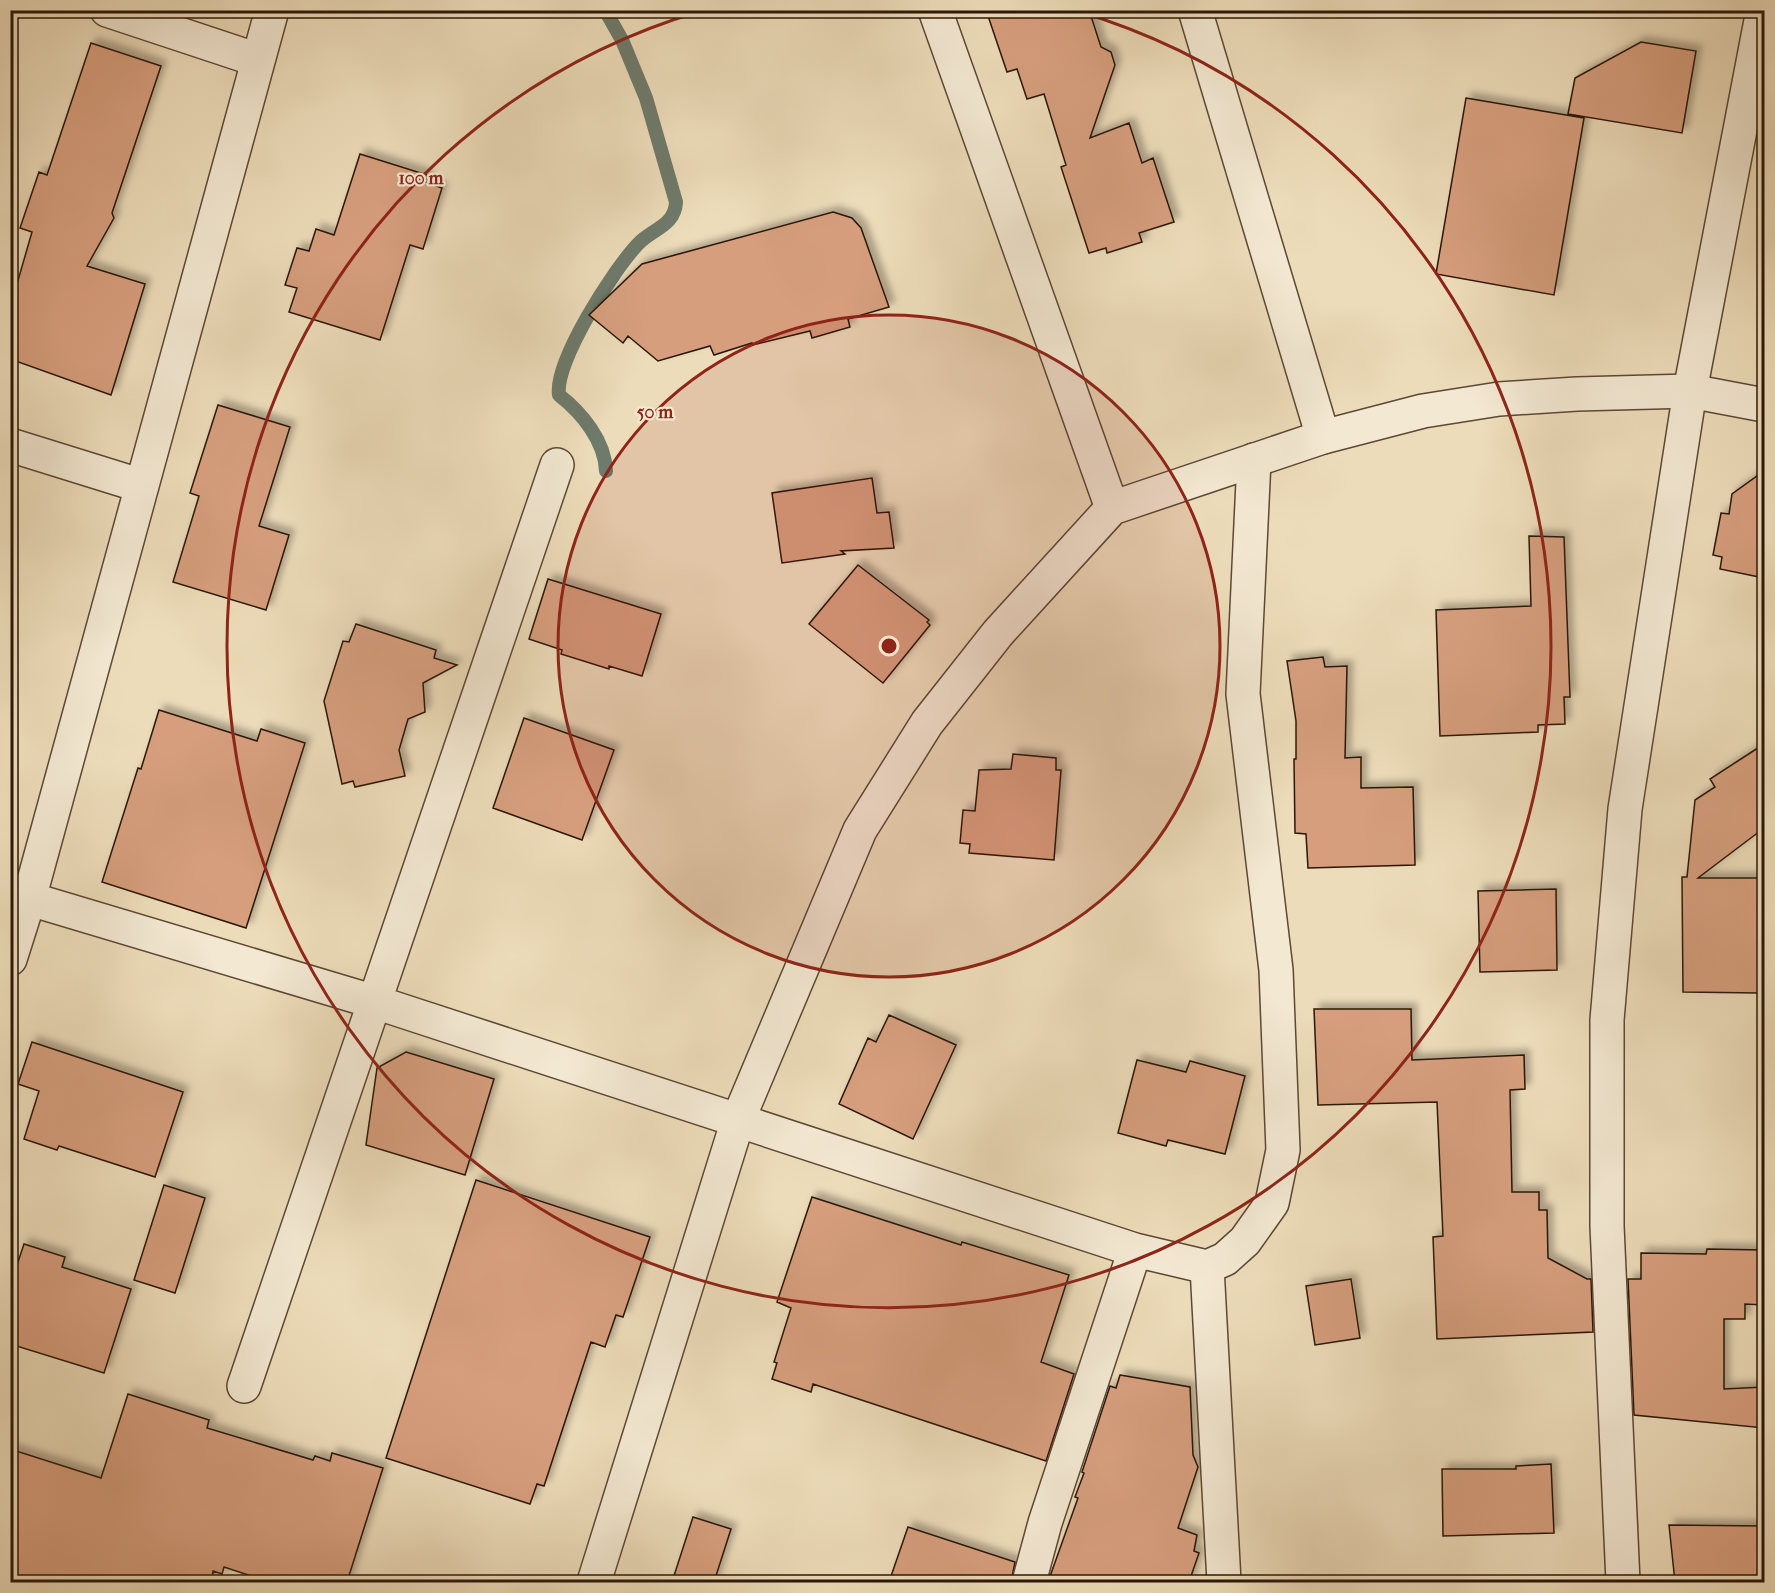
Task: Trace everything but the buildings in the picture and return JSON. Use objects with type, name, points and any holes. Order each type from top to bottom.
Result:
[{"type":"street","points":[[107,10],[258,60]]},
{"type":"street","points":[[10,958],[20,896],[142,486],[272,10]]},
{"type":"street","points":[[935,10],[1112,508]]},
{"type":"street","points":[[1195,10],[1323,437]]},
{"type":"street","points":[[1623,1582],[1607,1226],[1608,1020],[1625,809],[1690,391],[1763,10]]},
{"type":"street","points":[[594,1582],[738,1120],[860,830],[927,723],[998,633],[1112,508],[1323,437],[1423,411],[1499,399],[1690,391],[1764,405]]},
{"type":"street","points":[[10,445],[142,486]]},
{"type":"street","points":[[20,896],[375,1002],[1135,1250],[1207,1267],[1225,1258],[1245,1241],[1272,1203],[1283,1150],[1276,970],[1243,694],[1254,460]]},
{"type":"street","points":[[244,1386],[557,465]]},
{"type":"street","points":[[1029,1582],[1045,1523],[1135,1250]]},
{"type":"street","points":[[1207,1267],[1224,1582]]},
{"type":"waterway","points":[[605,10],[622,40],[646,98],[676,202],[672,217],[638,244],[601,294],[575,339],[560,380],[559,395],[591,428],[605,460],[606,471]]}]
